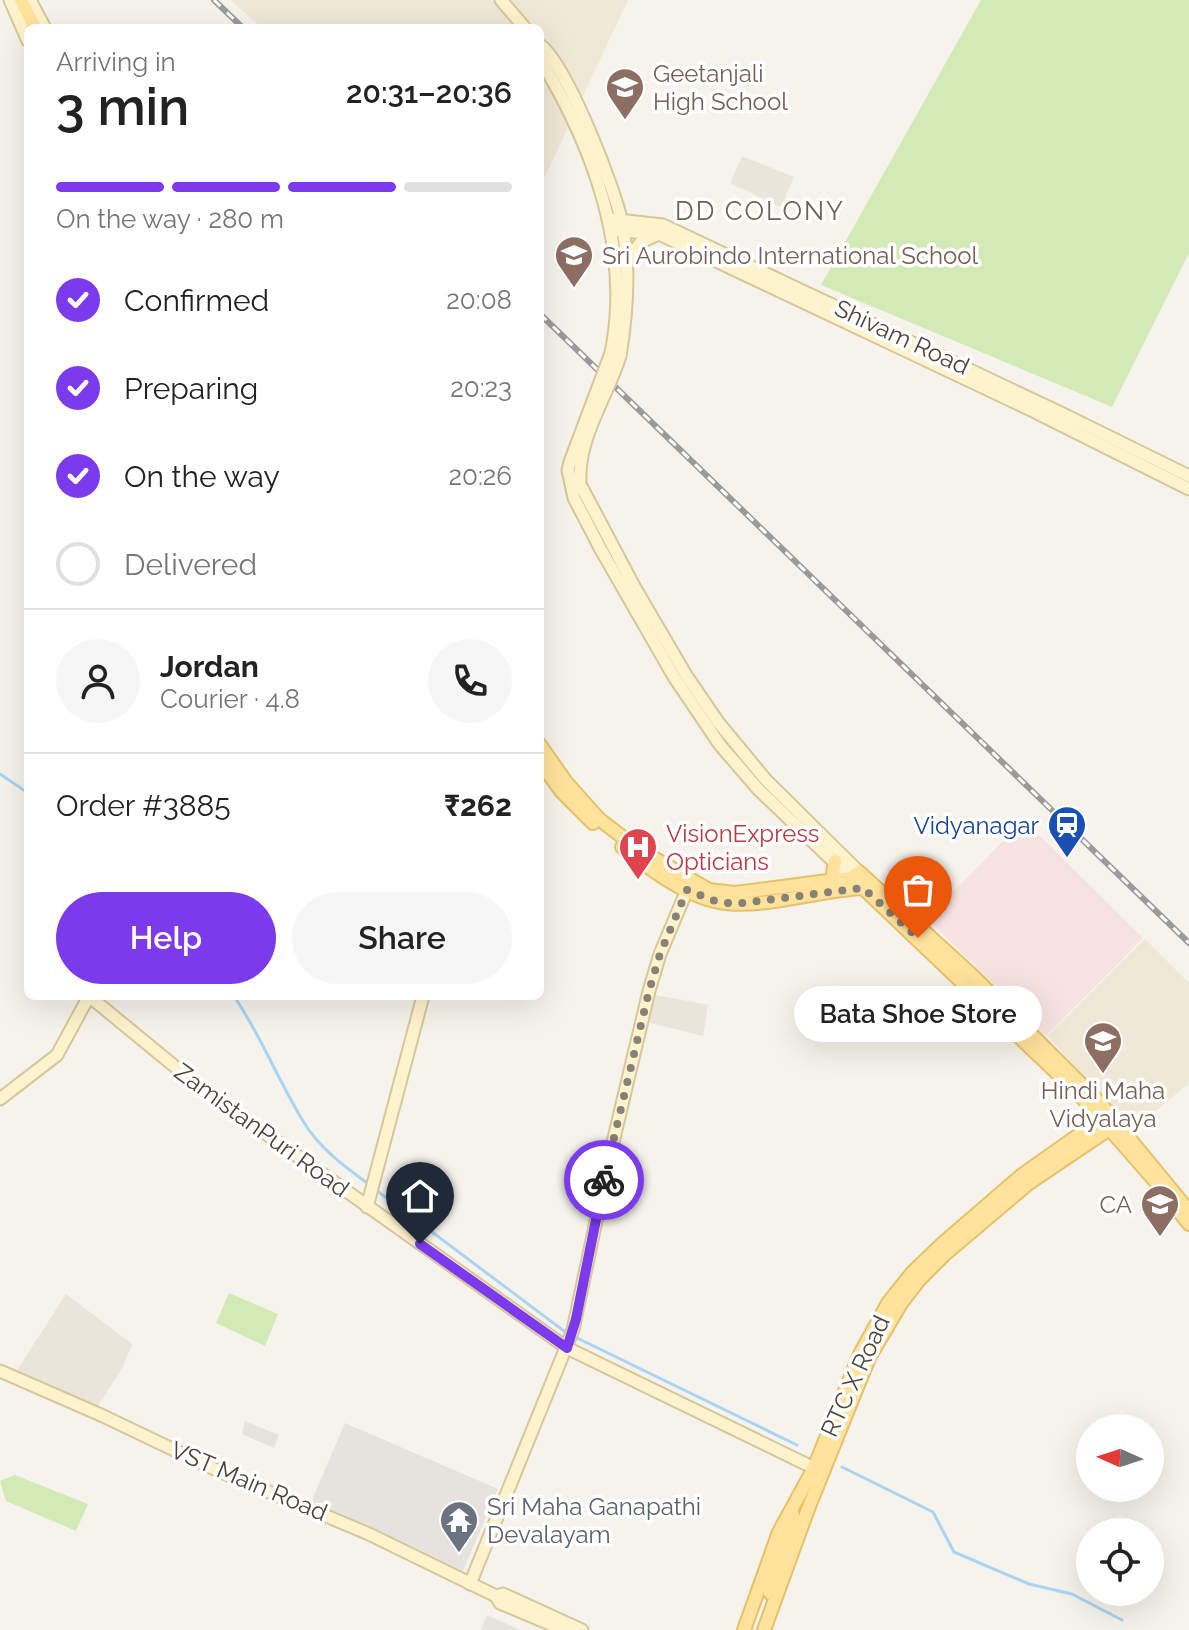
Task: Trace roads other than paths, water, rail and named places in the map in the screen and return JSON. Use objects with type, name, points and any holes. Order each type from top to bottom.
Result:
[{"type":"main road","points":[[10,0],[24,32]]},
{"type":"main road","points":[[21,0],[33,24]]},
{"type":"main road","points":[[30,0],[43,24]]},
{"type":"main road","points":[[501,0],[522,24]]},
{"type":"main road","points":[[544,50],[558,66],[581,110],[626,261],[622,309],[611,353],[568,470],[686,675],[718,722],[766,780],[918,938],[1110,1121],[1189,1211]]},
{"type":"main road","points":[[544,67],[574,123],[616,224],[615,258],[622,309]]},
{"type":"main road","name":"Shivam Road","points":[[616,224],[659,234],[1029,409],[1189,489]]},
{"type":"main road","name":"Shivam Road","points":[[616,224],[663,225],[1189,476]]},
{"type":"main road","points":[[626,261],[641,242],[659,234]]},
{"type":"main road","points":[[576,484],[574,498],[600,548],[700,717],[735,764],[835,861],[855,875]]},
{"type":"main road","points":[[544,751],[566,782],[599,819],[638,849],[709,890],[735,893],[855,875]]},
{"type":"main road","points":[[544,768],[561,791],[604,833],[687,890],[715,901],[734,904],[866,885]]},
{"type":"main road","points":[[832,880],[835,861]]},
{"type":"main road","points":[[470,1584],[568,1346],[610,1151],[649,991],[660,954],[687,890]]},
{"type":"main road","points":[[0,1099],[57,1055],[87,1000]]},
{"type":"main road","name":"ZamistanPuri Road","points":[[94,1000],[196,1084],[369,1202],[568,1346],[814,1468]]},
{"type":"main road","points":[[369,1202],[422,1000]]},
{"type":"main road","points":[[1110,1121],[1189,1224]]},
{"type":"main road","name":"RTC X Road","points":[[744,1630],[779,1532],[814,1468],[860,1354],[888,1303],[942,1244],[1022,1175],[1110,1121]]},
{"type":"main road","name":"RTC X Road","points":[[764,1630],[808,1509],[870,1356],[915,1277]]},
{"type":"main road","name":"VST Main Road","points":[[0,1371],[212,1468],[369,1534],[496,1596],[500,1603],[564,1630]]},
{"type":"main road","points":[[757,1630],[791,1525],[793,1509]]},
{"type":"main road","name":"VST Main Road","points":[[496,1596],[503,1594],[582,1630]]},
{"type":"waterway","points":[[0,774],[24,790]]},
{"type":"waterway","points":[[236,1000],[309,1131],[333,1156],[370,1185]]},
{"type":"waterway","points":[[376,1190],[568,1334]]},
{"type":"waterway","points":[[575,1337],[797,1445]]},
{"type":"waterway","points":[[842,1467],[933,1512],[954,1552],[1029,1584],[1072,1594],[1122,1620]]},
{"type":"railway","points":[[214,0],[239,24]]},
{"type":"railway","points":[[544,318],[1189,943]]},
{"type":"place","name":"Geetanjali High School","points":[[625,121]]},
{"type":"place","name":"Sri Aurobindo International School","points":[[574,289]]},
{"type":"place","name":"Vidyanagar","points":[[1067,859]]},
{"type":"place","name":"VisionExpress Opticians","points":[[638,881]]},
{"type":"place","name":"Bata Shoe Store","points":[[918,938]]},
{"type":"place","name":"Hindi Maha Vidyalaya","points":[[1103,1075]]},
{"type":"place","name":"CA","points":[[1160,1238]]},
{"type":"place","name":"Sri Maha Ganapathi Devalayam","points":[[459,1554]]},
{"type":"district","name":"DD COLONY","points":[[760,211]]}]
